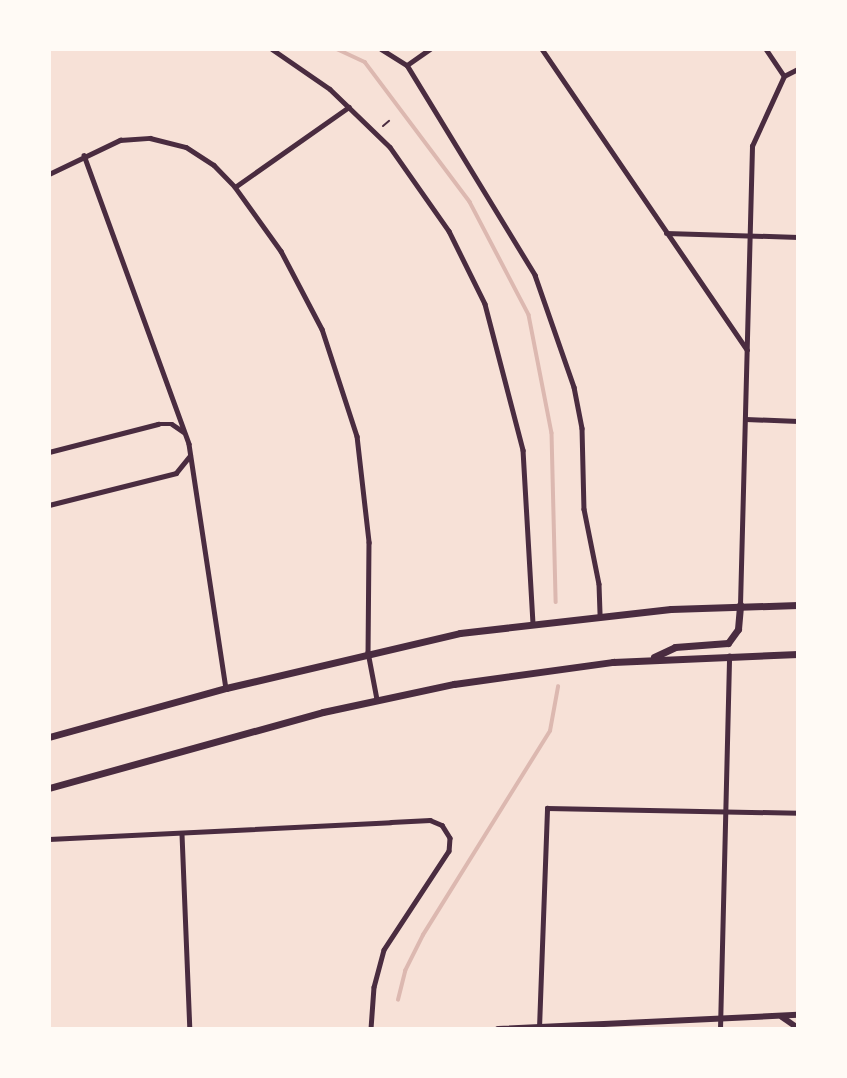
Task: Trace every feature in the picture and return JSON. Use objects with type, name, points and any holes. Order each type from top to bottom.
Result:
[{"type":"main road","points":[[651,659],[676,647],[728,643],[738,629],[740,606]]},
{"type":"main road","points":[[49,737],[368,652],[533,623],[600,615],[740,606],[798,606]]},
{"type":"main road","points":[[49,788],[377,699],[494,678],[651,659],[798,654]]},
{"type":"street","points":[[272,49],[349,107],[376,132],[449,231],[493,328],[523,450],[533,623]]},
{"type":"street","points":[[381,49],[407,65],[417,88],[509,228],[543,300],[573,387],[582,428],[582,496],[599,584],[600,615]]},
{"type":"street","points":[[407,65],[430,49]]},
{"type":"street","points":[[542,49],[747,350]]},
{"type":"street","points":[[766,49],[784,76]]},
{"type":"street","points":[[740,606],[752,146],[784,76],[798,69]]},
{"type":"street","points":[[235,187],[349,107]]},
{"type":"street","points":[[49,174],[120,140],[167,141],[201,155],[235,187],[299,283],[350,405],[367,506],[368,652],[377,699]]},
{"type":"street","points":[[84,155],[191,455],[226,688]]},
{"type":"street","points":[[665,233],[798,237]]},
{"type":"street","points":[[746,419],[798,421]]},
{"type":"street","points":[[49,452],[158,424],[172,424],[185,433]]},
{"type":"street","points":[[49,505],[176,473],[191,455]]},
{"type":"street","points":[[720,1029],[729,655]]},
{"type":"street","points":[[539,1028],[547,808],[798,813]]},
{"type":"street","points":[[49,839],[430,821],[444,827],[450,838],[449,851],[384,950],[374,987],[371,1029]]},
{"type":"street","points":[[182,834],[190,1029]]},
{"type":"street","points":[[498,1029],[798,1015]]},
{"type":"street","points":[[782,1017],[798,1028]]},
{"type":"path","points":[[376,132],[389,121]]},
{"type":"waterway","points":[[337,49],[365,62],[470,202],[529,315],[552,433],[556,602]]},
{"type":"waterway","points":[[398,1000],[405,971],[423,935],[550,731],[558,687]]}]
